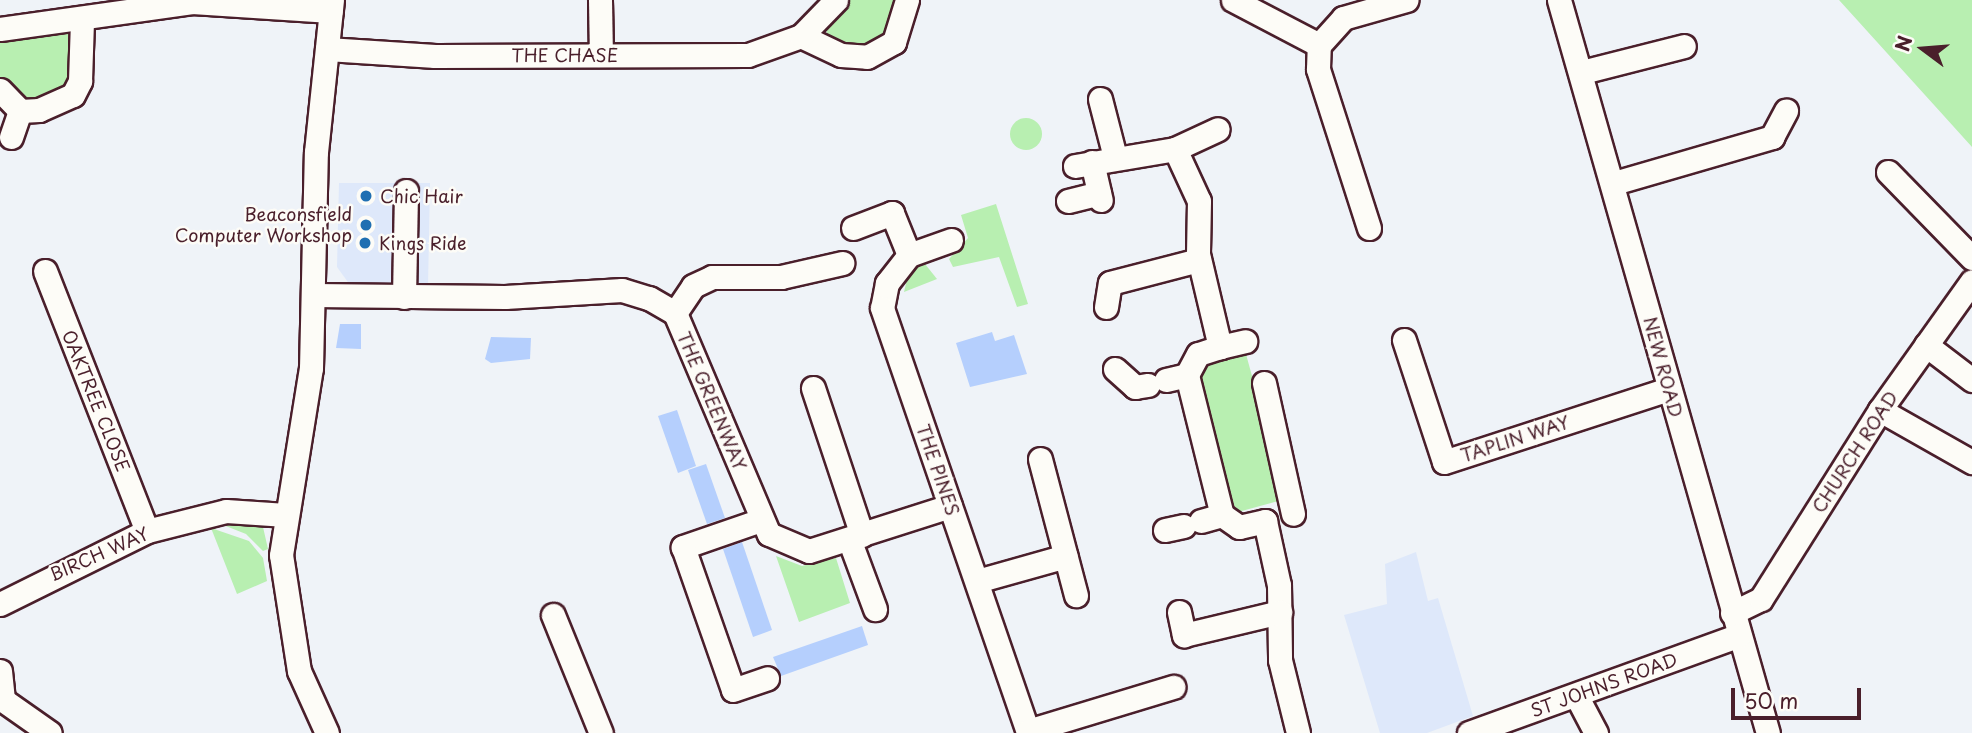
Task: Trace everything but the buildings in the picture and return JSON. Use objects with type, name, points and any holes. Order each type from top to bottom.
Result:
[{"type":"street","points":[[600,0],[601,55]]},
{"type":"street","name":"THE CHASE","points":[[327,49],[748,55],[801,36],[836,0]]},
{"type":"street","points":[[801,36],[841,55],[867,57],[894,42],[907,0]]},
{"type":"street","points":[[1233,0],[1319,45]]},
{"type":"street","points":[[1368,228],[1318,69],[1319,45],[1343,18],[1406,0]]},
{"type":"street","name":"NEW ROAD","points":[[1559,0],[1614,183],[1669,389],[1768,733]]},
{"type":"street","points":[[0,29],[82,20],[192,2],[331,6],[316,152],[310,368],[281,555],[287,616],[299,671],[327,733]]},
{"type":"street","points":[[0,90],[20,111],[38,110],[73,95],[80,81],[82,20]]},
{"type":"street","points":[[1582,72],[1684,46]]},
{"type":"street","points":[[1100,99],[1115,156]]},
{"type":"street","points":[[11,137],[20,111]]},
{"type":"street","points":[[1614,183],[1772,136],[1786,111]]},
{"type":"street","points":[[1068,201],[1100,197],[1084,164],[1115,156],[1175,149],[1218,129]]},
{"type":"street","points":[[1175,149],[1199,201],[1199,260],[1220,347]]},
{"type":"street","points":[[1888,172],[1972,258]]},
{"type":"street","points":[[404,297],[406,191]]},
{"type":"street","points":[[853,228],[892,213],[909,255],[951,240]]},
{"type":"street","name":"THE PINES","points":[[909,255],[887,283],[883,308],[1028,732]]},
{"type":"street","points":[[1106,307],[1110,283],[1199,260]]},
{"type":"street","points":[[675,313],[693,286],[712,277],[781,277],[842,263]]},
{"type":"street","name":"OAKTREE CLOSE","points":[[45,271],[147,531]]},
{"type":"street","name":"CHURCH ROAD","points":[[1732,613],[1762,600],[1880,410],[1972,281]]},
{"type":"street","name":"THE GREENWAY","points":[[313,295],[404,297],[622,290],[675,313],[769,534],[809,551],[950,506]]},
{"type":"street","name":"TAPLIN WAY","points":[[1404,340],[1444,462],[1669,389]]},
{"type":"street","points":[[1115,369],[1135,387],[1167,380],[1198,354],[1245,341]]},
{"type":"street","points":[[1926,345],[1972,380]]},
{"type":"street","points":[[1167,380],[1193,523],[1238,527],[1302,511],[1264,383]]},
{"type":"street","points":[[813,388],[875,609]]},
{"type":"street","points":[[1880,410],[1972,462]]},
{"type":"street","points":[[1040,459],[1076,595]]},
{"type":"street","name":"BIRCH WAY","points":[[0,604],[147,531],[226,511],[286,515]]},
{"type":"street","points":[[761,520],[683,547],[733,690],[767,678]]},
{"type":"street","points":[[1265,521],[1280,612],[1280,660],[1298,733]]},
{"type":"street","points":[[977,581],[1066,556]]},
{"type":"street","points":[[1179,612],[1184,635],[1280,612]]},
{"type":"street","points":[[553,615],[601,733]]},
{"type":"street","name":"ST JOHNS ROAD","points":[[1469,733],[1739,635]]},
{"type":"street","points":[[0,671],[1,701],[50,733]]},
{"type":"street","points":[[1028,732],[1173,687]]},
{"type":"street","points":[[1576,695],[1596,733]]},
{"type":"shaded area","points":[[339,183],[430,183],[428,286],[350,285],[337,267]]},
{"type":"shaded area","points":[[1416,552],[1428,601],[1438,598],[1473,716],[1427,733],[1380,733],[1344,615],[1387,604],[1385,564]]},
{"type":"green space","points":[[844,0],[902,0],[890,31],[859,49],[828,41],[826,26]]},
{"type":"green space","points":[[1839,0],[1972,0],[1972,147],[1944,116]]},
{"type":"green space","points":[[64,29],[75,41],[73,81],[34,104],[12,97],[0,79],[0,39]]},
{"type":"green space","points":[[1026,118],[1037,123],[1042,134],[1037,145],[1026,150],[1015,145],[1010,134],[1015,123]]},
{"type":"green space","points":[[996,204],[1028,304],[1017,307],[999,257],[953,267],[949,259],[968,238],[961,215]]},
{"type":"green space","points":[[921,259],[937,279],[904,292],[909,271]]},
{"type":"green space","points":[[1244,347],[1286,499],[1238,512],[1231,510],[1198,375],[1200,364]]},
{"type":"green space","points":[[213,521],[263,527],[268,549],[263,551],[246,534]]},
{"type":"green space","points":[[211,528],[249,541],[263,558],[267,581],[237,594]]},
{"type":"green space","points":[[776,556],[802,566],[836,558],[850,603],[799,622]]},
{"type":"place","name":"Chic Hair","points":[[366,196]]},
{"type":"place","name":"Beaconsfield Computer Workshop","points":[[366,225]]},
{"type":"place","name":"Kings Ride","points":[[365,243]]}]
